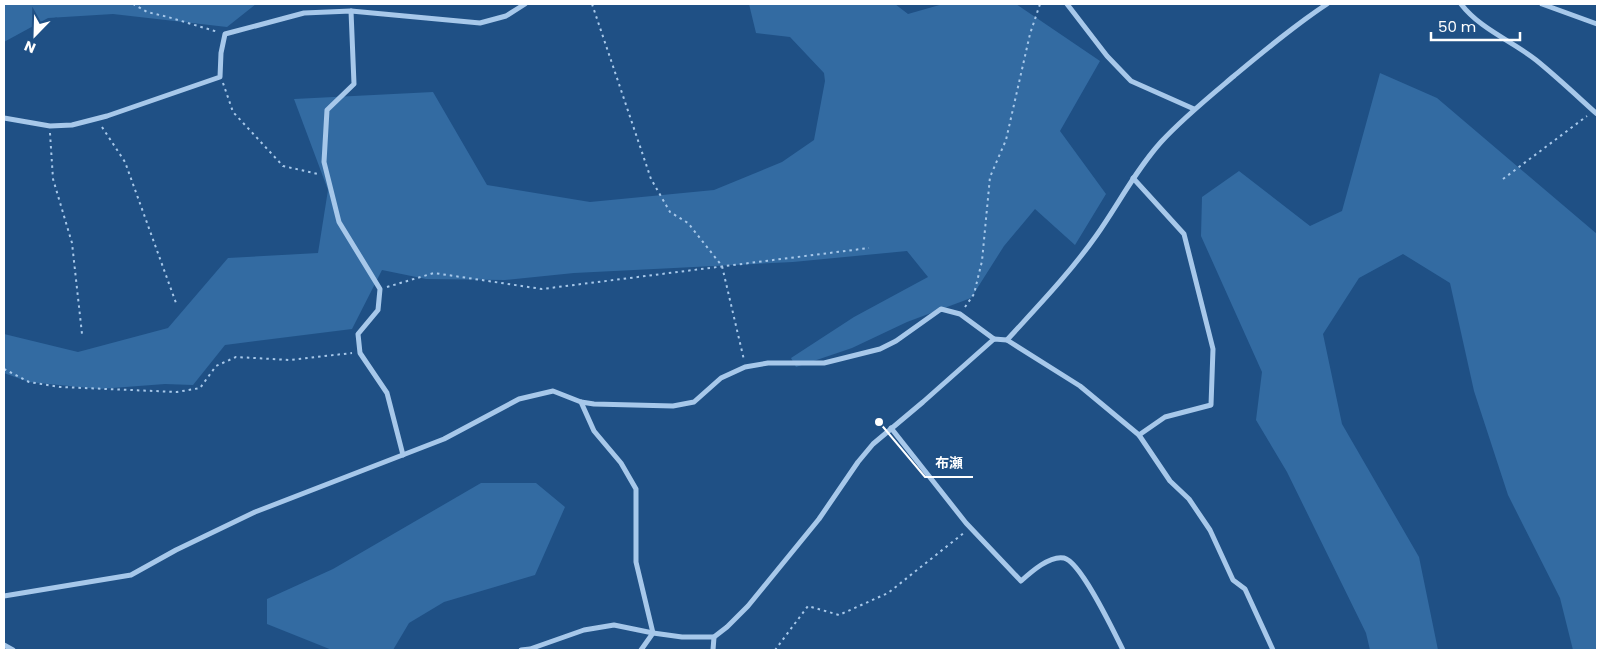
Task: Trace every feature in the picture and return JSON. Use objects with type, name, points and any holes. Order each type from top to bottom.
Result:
[{"type":"street","points":[[4,118],[50,126],[72,125],[220,76],[221,53],[225,34],[304,14],[351,10],[480,23],[506,16],[525,4]]},
{"type":"street","points":[[1068,4],[1107,56],[1132,81],[1194,109]]},
{"type":"street","points":[[1006,340],[1054,290],[1076,263],[1133,178],[1161,143],[1194,109],[1266,49],[1328,4]]},
{"type":"street","points":[[1461,4],[1490,29],[1535,59],[1595,113]]},
{"type":"street","points":[[1542,4],[1597,24]]},
{"type":"street","points":[[351,10],[354,84],[327,110],[324,162],[339,222],[380,289],[378,310],[358,334],[360,353],[387,392],[403,455]]},
{"type":"street","points":[[1133,178],[1184,234],[1213,349],[1211,405],[1165,416],[1139,435]]},
{"type":"street","points":[[4,596],[132,575],[176,550],[255,512],[444,439],[519,399],[553,392],[581,402],[594,404],[673,406],[694,402],[721,378],[746,367],[768,363],[824,363],[880,349],[896,342],[941,309],[960,314],[994,339],[1006,340],[1080,386],[1139,435],[1170,481],[1189,499],[1210,530],[1233,580],[1245,589],[1273,650]]},
{"type":"street","points":[[521,650],[530,649],[584,630],[614,625],[653,634],[682,637],[714,637],[728,627],[748,606],[819,519],[858,462],[873,444],[994,339]]},
{"type":"street","points":[[581,402],[594,431],[621,463],[636,489],[636,562],[653,634]]},
{"type":"street","points":[[891,428],[970,527],[1022,581],[1029,574],[1054,558],[1065,558],[1076,566],[1123,650]]},
{"type":"street","points":[[641,650],[653,634]]},
{"type":"street","points":[[713,650],[714,637]]},
{"type":"street","points":[[4,644],[13,650]]},
{"type":"path","points":[[133,4],[147,12],[225,34]]},
{"type":"path","points":[[592,4],[651,179],[670,212],[688,223],[722,266],[746,367]]},
{"type":"path","points":[[960,314],[974,294],[982,260],[990,178],[1006,140],[1030,34],[1040,4]]},
{"type":"path","points":[[220,76],[233,112],[282,166],[327,176]]},
{"type":"path","points":[[1503,178],[1595,113]]},
{"type":"path","points":[[97,118],[125,162],[176,303]]},
{"type":"path","points":[[50,126],[53,179],[72,243],[82,334]]},
{"type":"path","points":[[380,289],[434,273],[542,289],[869,248]]},
{"type":"path","points":[[4,370],[29,382],[60,387],[177,392],[200,388],[216,366],[236,357],[290,360],[360,353]]},
{"type":"path","points":[[775,650],[808,606],[839,616],[888,592],[970,527]]},
{"type":"shaded area","points":[[4,4],[256,4],[227,27],[113,14],[48,18],[4,42]]},
{"type":"shaded area","points":[[749,4],[895,4],[908,14],[943,4],[1016,4],[1100,61],[1060,131],[1106,194],[1075,245],[1035,209],[1004,246],[971,298],[907,322],[852,348],[796,367],[791,358],[854,317],[928,277],[907,251],[793,262],[574,273],[505,280],[426,279],[382,270],[352,329],[225,345],[193,385],[165,384],[99,389],[29,382],[4,373],[4,334],[78,352],[168,328],[228,258],[318,253],[328,190],[294,99],[433,92],[487,185],[590,202],[714,190],[782,162],[814,140],[825,81],[824,73],[790,37],[756,33]]},
{"type":"shaded area","points":[[1380,73],[1437,98],[1597,234],[1597,650],[1573,650],[1560,598],[1508,495],[1474,391],[1450,283],[1403,254],[1359,278],[1323,334],[1342,424],[1419,557],[1438,650],[1370,650],[1366,633],[1287,472],[1256,420],[1262,372],[1201,236],[1202,197],[1239,171],[1310,226],[1342,211]]},
{"type":"shaded area","points":[[481,483],[536,483],[565,507],[535,575],[444,602],[409,623],[393,650],[332,650],[267,624],[267,599],[333,569]]},
{"type":"place","name":"布瀬","points":[[879,422]]}]
